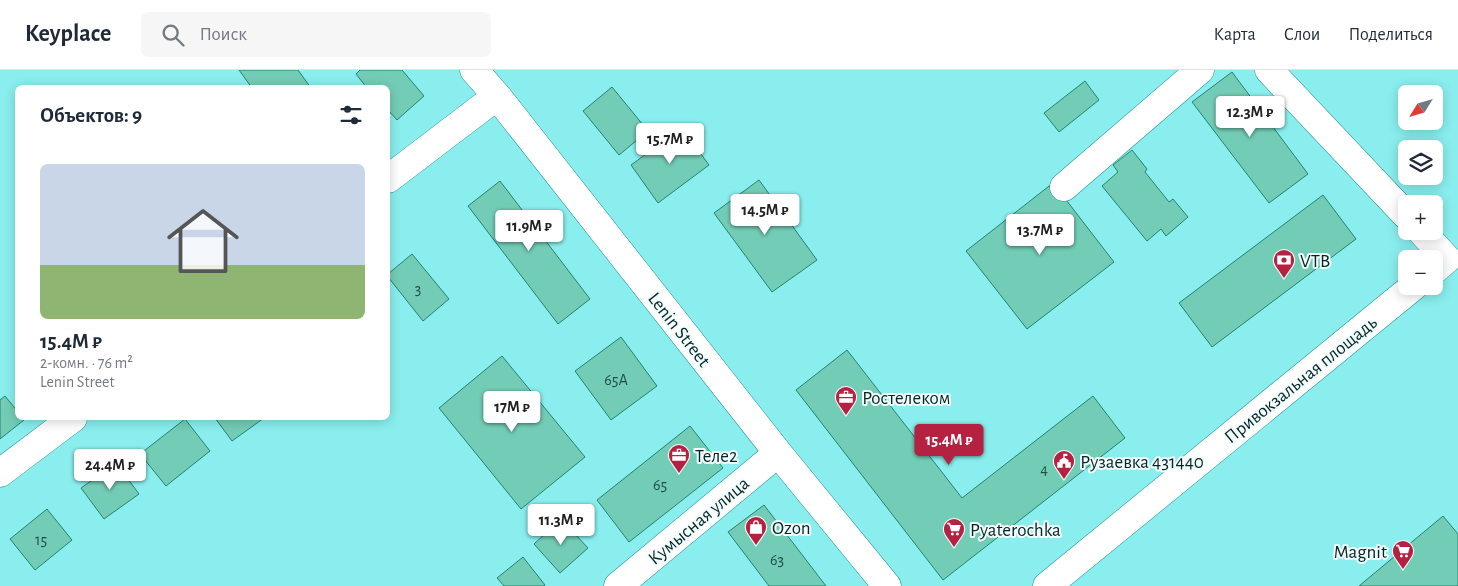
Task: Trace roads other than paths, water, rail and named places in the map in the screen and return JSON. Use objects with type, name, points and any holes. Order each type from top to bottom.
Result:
[{"type":"street","name":"Lenin Street","points":[[474,70],[497,96],[778,453],[887,586]]},
{"type":"street","points":[[1064,187],[1200,70]]},
{"type":"street","points":[[1272,72],[1398,206]]},
{"type":"street","points":[[390,177],[497,96]]},
{"type":"street","points":[[1429,240],[1439,250]]},
{"type":"street","name":"Привокзальная площадь","points":[[1047,586],[1403,295]]},
{"type":"street","points":[[0,473],[70,420]]},
{"type":"street","name":"Кумысная улица","points":[[618,586],[778,453]]},
{"type":"place","name":"VTB","points":[[1284,279]]},
{"type":"place","name":"Ростелеком","points":[[846,416]]},
{"type":"place","name":"Теле2","points":[[679,474]]},
{"type":"place","name":"Рузаевка 431440","points":[[1064,480]]},
{"type":"place","name":"Ozon","points":[[756,546]]},
{"type":"place","name":"Pyaterochka","points":[[954,548]]},
{"type":"place","name":"Magnit","points":[[1403,570]]}]
